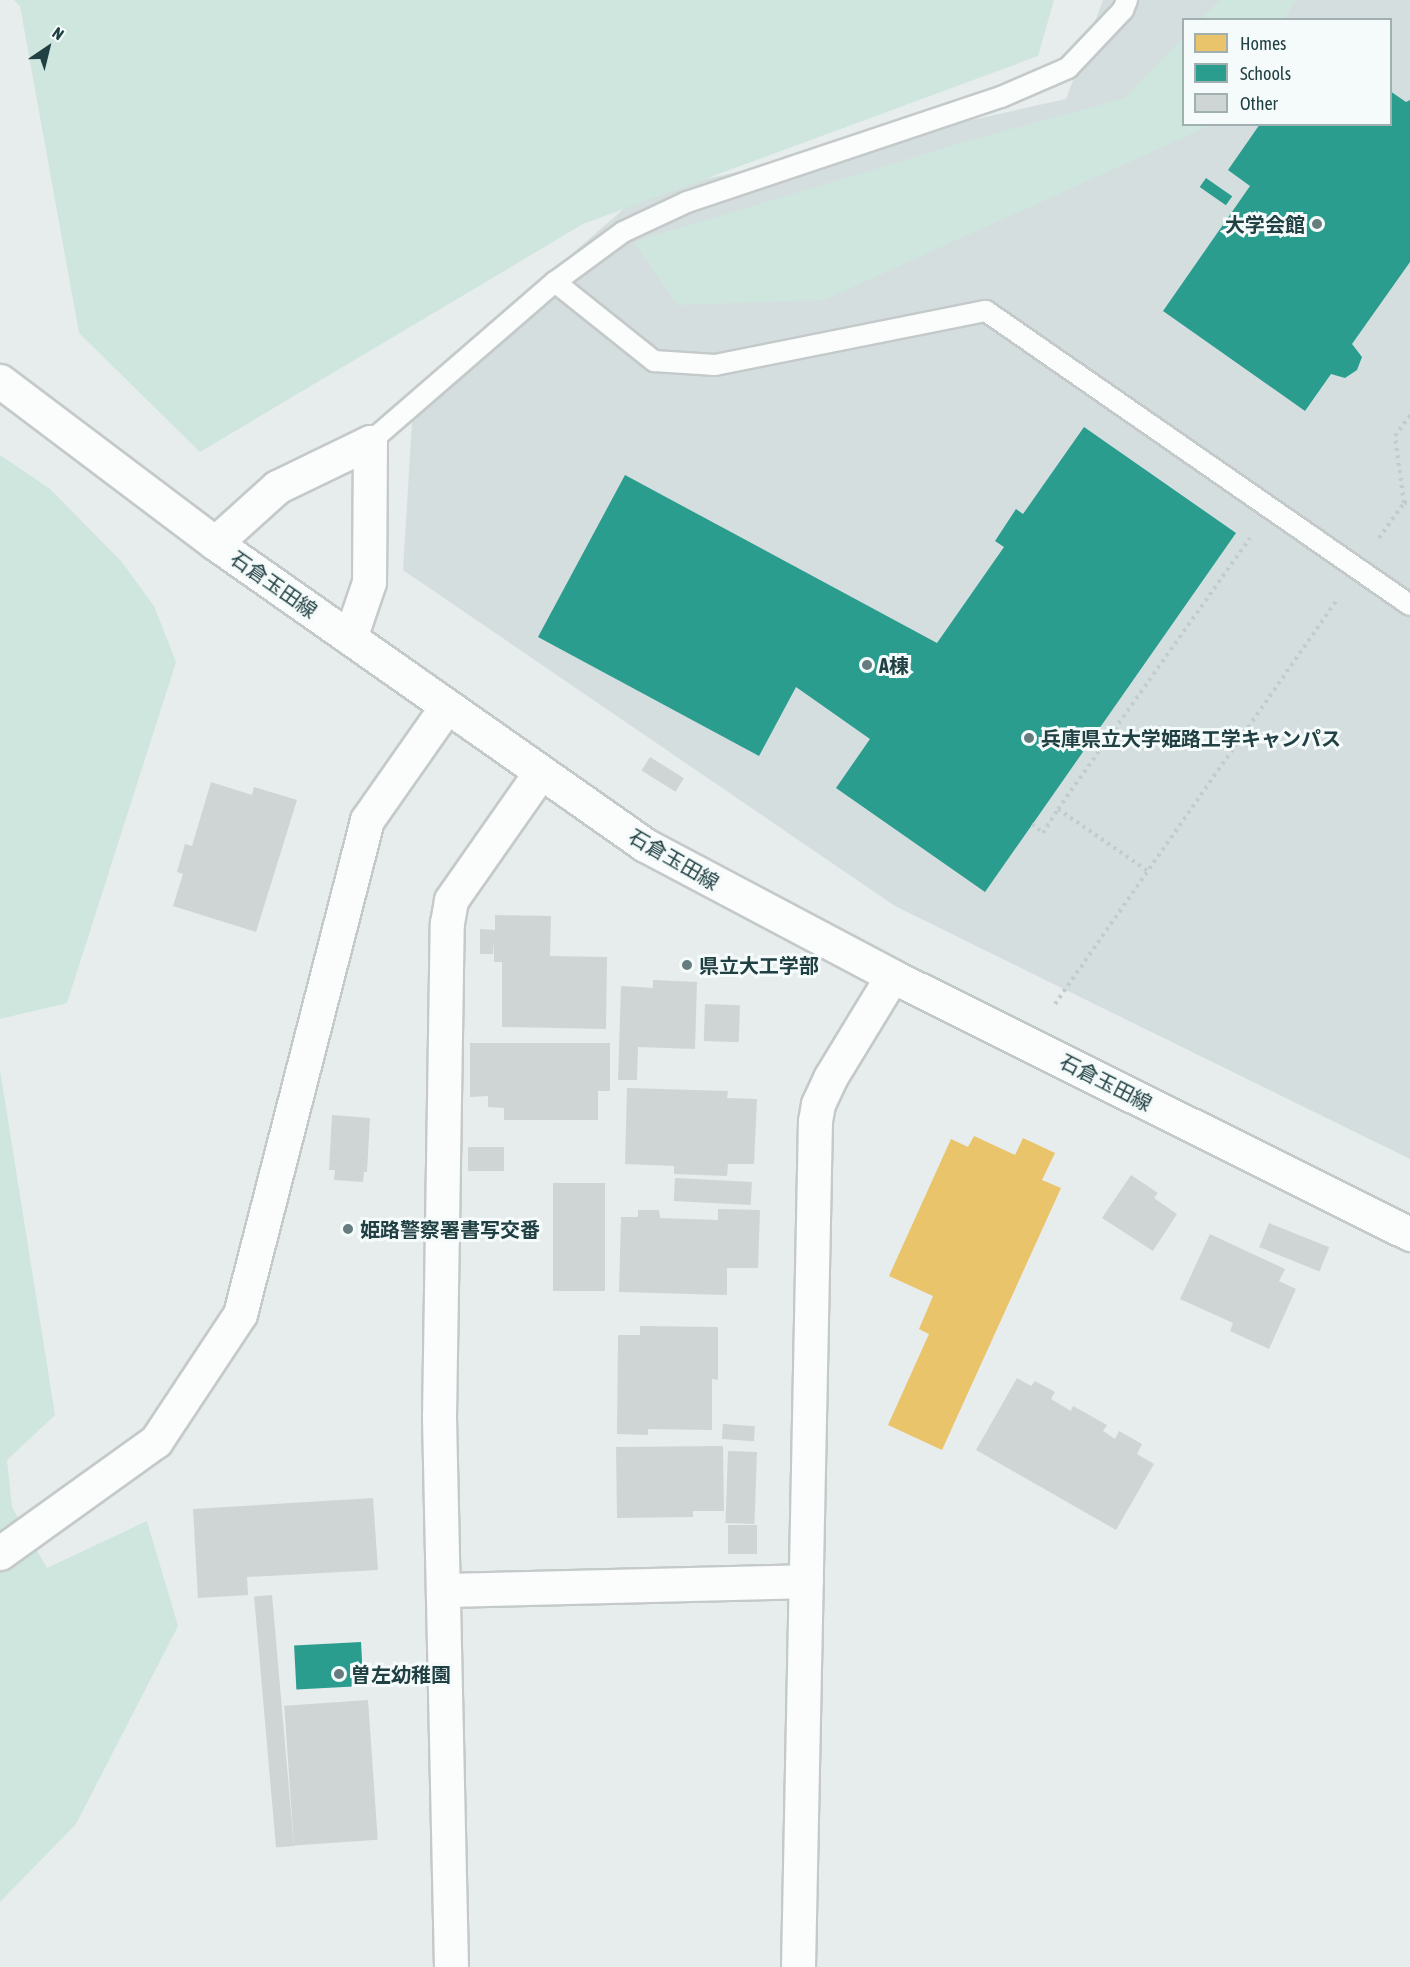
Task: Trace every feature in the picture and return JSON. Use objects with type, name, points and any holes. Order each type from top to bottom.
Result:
[{"type":"street","name":"石倉玉田線","points":[[0,381],[215,543],[645,845],[892,976],[1410,1234]]},
{"type":"street","points":[[215,543],[277,487],[370,442],[369,582],[350,638]]},
{"type":"street","points":[[0,1553],[156,1441],[240,1314],[367,820],[446,706]]},
{"type":"street","points":[[451,1967],[440,1417],[447,923],[451,900],[540,773]]},
{"type":"street","points":[[798,1967],[818,1104],[830,1078],[892,976]]},
{"type":"street","points":[[443,1590],[806,1581]]},
{"type":"lane","points":[[370,442],[555,282],[623,232],[687,202],[1001,97],[1068,68],[1125,5],[1144,0]]},
{"type":"lane","points":[[555,282],[654,360],[715,365],[986,311],[1410,605]]},
{"type":"path","points":[[1379,538],[1404,503],[1395,436],[1410,414]]},
{"type":"path","points":[[1404,503],[1410,502]]},
{"type":"path","points":[[1032,824],[1043,833],[1256,529]]},
{"type":"path","points":[[1055,1004],[1343,591]]},
{"type":"path","points":[[1058,809],[1148,871]]},
{"type":"shaded area","name":"兵庫県立大学姫路工学キャンパス","points":[[1103,0],[1410,0],[1410,1159],[895,906],[403,570],[414,391],[642,193],[1066,99]]},
{"type":"green space","points":[[14,0],[1054,0],[1038,56],[583,224],[200,452],[79,333],[20,6]]},
{"type":"green space","points":[[1220,0],[1296,0],[1285,18],[1202,18]]},
{"type":"green space","points":[[1182,39],[1182,126],[1209,126],[824,300],[677,305],[634,242],[961,143],[1125,98]]},
{"type":"green space","points":[[0,455],[50,489],[121,561],[154,606],[176,662],[67,1003],[0,1019]]},
{"type":"green space","points":[[0,1070],[55,1415],[7,1460],[12,1507],[47,1568],[147,1521],[178,1626],[76,1824],[0,1902]]},
{"type":"building: Homes","points":[[974,1136],[1015,1155],[1023,1138],[1055,1153],[1042,1180],[1061,1188],[942,1450],[888,1425],[929,1334],[919,1329],[933,1296],[889,1276],[951,1139],[968,1147]]},
{"type":"building: Schools","name":"大学会館","points":[[1392,92],[1406,102],[1410,100],[1410,262],[1352,344],[1362,357],[1357,370],[1345,378],[1331,374],[1305,411],[1163,311],[1250,186],[1228,170],[1259,126],[1392,126]]},
{"type":"building: Schools","points":[[1206,178],[1232,196],[1226,205],[1200,187]]},
{"type":"building: Schools","name":"A棟","points":[[1084,427],[1236,533],[985,892],[836,788],[870,739],[796,687],[759,756],[538,637],[625,475],[937,643],[1004,547],[995,541],[1016,509],[1023,514]]},
{"type":"building: Schools","points":[[361,1642],[363,1686],[296,1689],[294,1646]]},
{"type":"building: Other","points":[[650,757],[684,778],[675,792],[642,771]]},
{"type":"building: Other","points":[[211,782],[252,795],[254,787],[297,800],[256,932],[173,906],[183,874],[177,872],[185,844],[192,846]]},
{"type":"building: Other","points":[[495,915],[551,916],[550,956],[607,957],[606,1029],[502,1027],[502,962],[494,962],[494,939],[493,954],[480,954],[480,929],[495,930]]},
{"type":"building: Other","points":[[653,980],[697,982],[695,1049],[638,1047],[637,1080],[618,1080],[621,986],[653,988]]},
{"type":"building: Other","points":[[705,1004],[740,1005],[739,1042],[704,1041]]},
{"type":"building: Other","points":[[470,1043],[610,1043],[610,1091],[598,1091],[598,1120],[504,1120],[504,1108],[488,1107],[488,1096],[470,1097]]},
{"type":"building: Other","points":[[627,1088],[728,1091],[727,1098],[757,1099],[754,1164],[728,1164],[727,1176],[674,1174],[674,1166],[625,1164]]},
{"type":"building: Other","points":[[332,1115],[370,1118],[367,1172],[364,1172],[363,1182],[334,1180],[335,1170],[329,1170]]},
{"type":"building: Other","points":[[468,1147],[504,1147],[504,1171],[468,1171]]},
{"type":"building: Other","points":[[1131,1175],[1158,1193],[1154,1198],[1177,1214],[1153,1251],[1102,1218]]},
{"type":"building: Other","points":[[675,1178],[752,1182],[751,1205],[674,1201]]},
{"type":"building: Other","points":[[553,1183],[605,1183],[605,1291],[553,1291]]},
{"type":"building: Other","points":[[718,1209],[760,1210],[758,1268],[727,1268],[727,1295],[619,1292],[621,1217],[638,1217],[638,1210],[659,1210],[660,1218],[718,1220]]},
{"type":"building: Other","points":[[1269,1223],[1329,1247],[1320,1271],[1259,1247]]},
{"type":"building: Other","points":[[1210,1234],[1285,1269],[1279,1281],[1296,1289],[1269,1349],[1230,1331],[1233,1323],[1180,1299]]},
{"type":"building: Other","points":[[640,1326],[718,1327],[718,1380],[712,1379],[712,1430],[648,1429],[648,1435],[617,1434],[618,1335],[640,1335]]},
{"type":"building: Other","points":[[1017,1378],[1031,1386],[1035,1381],[1055,1392],[1051,1399],[1071,1411],[1073,1406],[1107,1425],[1103,1431],[1115,1439],[1119,1431],[1142,1444],[1137,1454],[1154,1464],[1116,1530],[976,1450]]},
{"type":"building: Other","points":[[723,1424],[755,1426],[754,1441],[722,1439]]},
{"type":"building: Other","points":[[723,1446],[724,1511],[693,1511],[693,1517],[617,1518],[616,1447]]},
{"type":"building: Other","points":[[728,1451],[757,1452],[754,1524],[725,1523]]},
{"type":"building: Other","points":[[373,1498],[378,1570],[247,1577],[248,1595],[198,1598],[193,1509]]},
{"type":"building: Other","points":[[728,1525],[757,1525],[757,1554],[728,1554]]},
{"type":"building: Other","points":[[272,1595],[294,1846],[276,1848],[254,1597]]},
{"type":"building: Other","points":[[368,1700],[378,1840],[294,1846],[284,1706]]},
{"type":"place","name":"大学会館","points":[[1317,224]]},
{"type":"place","name":"A棟","points":[[867,665]]},
{"type":"place","name":"兵庫県立大学姫路工学キャンパス","points":[[1029,738]]},
{"type":"place","name":"県立大工学部","points":[[687,965]]},
{"type":"place","name":"姫路警察署書写交番","points":[[348,1229]]},
{"type":"place","name":"曽左幼稚園","points":[[339,1674]]}]
